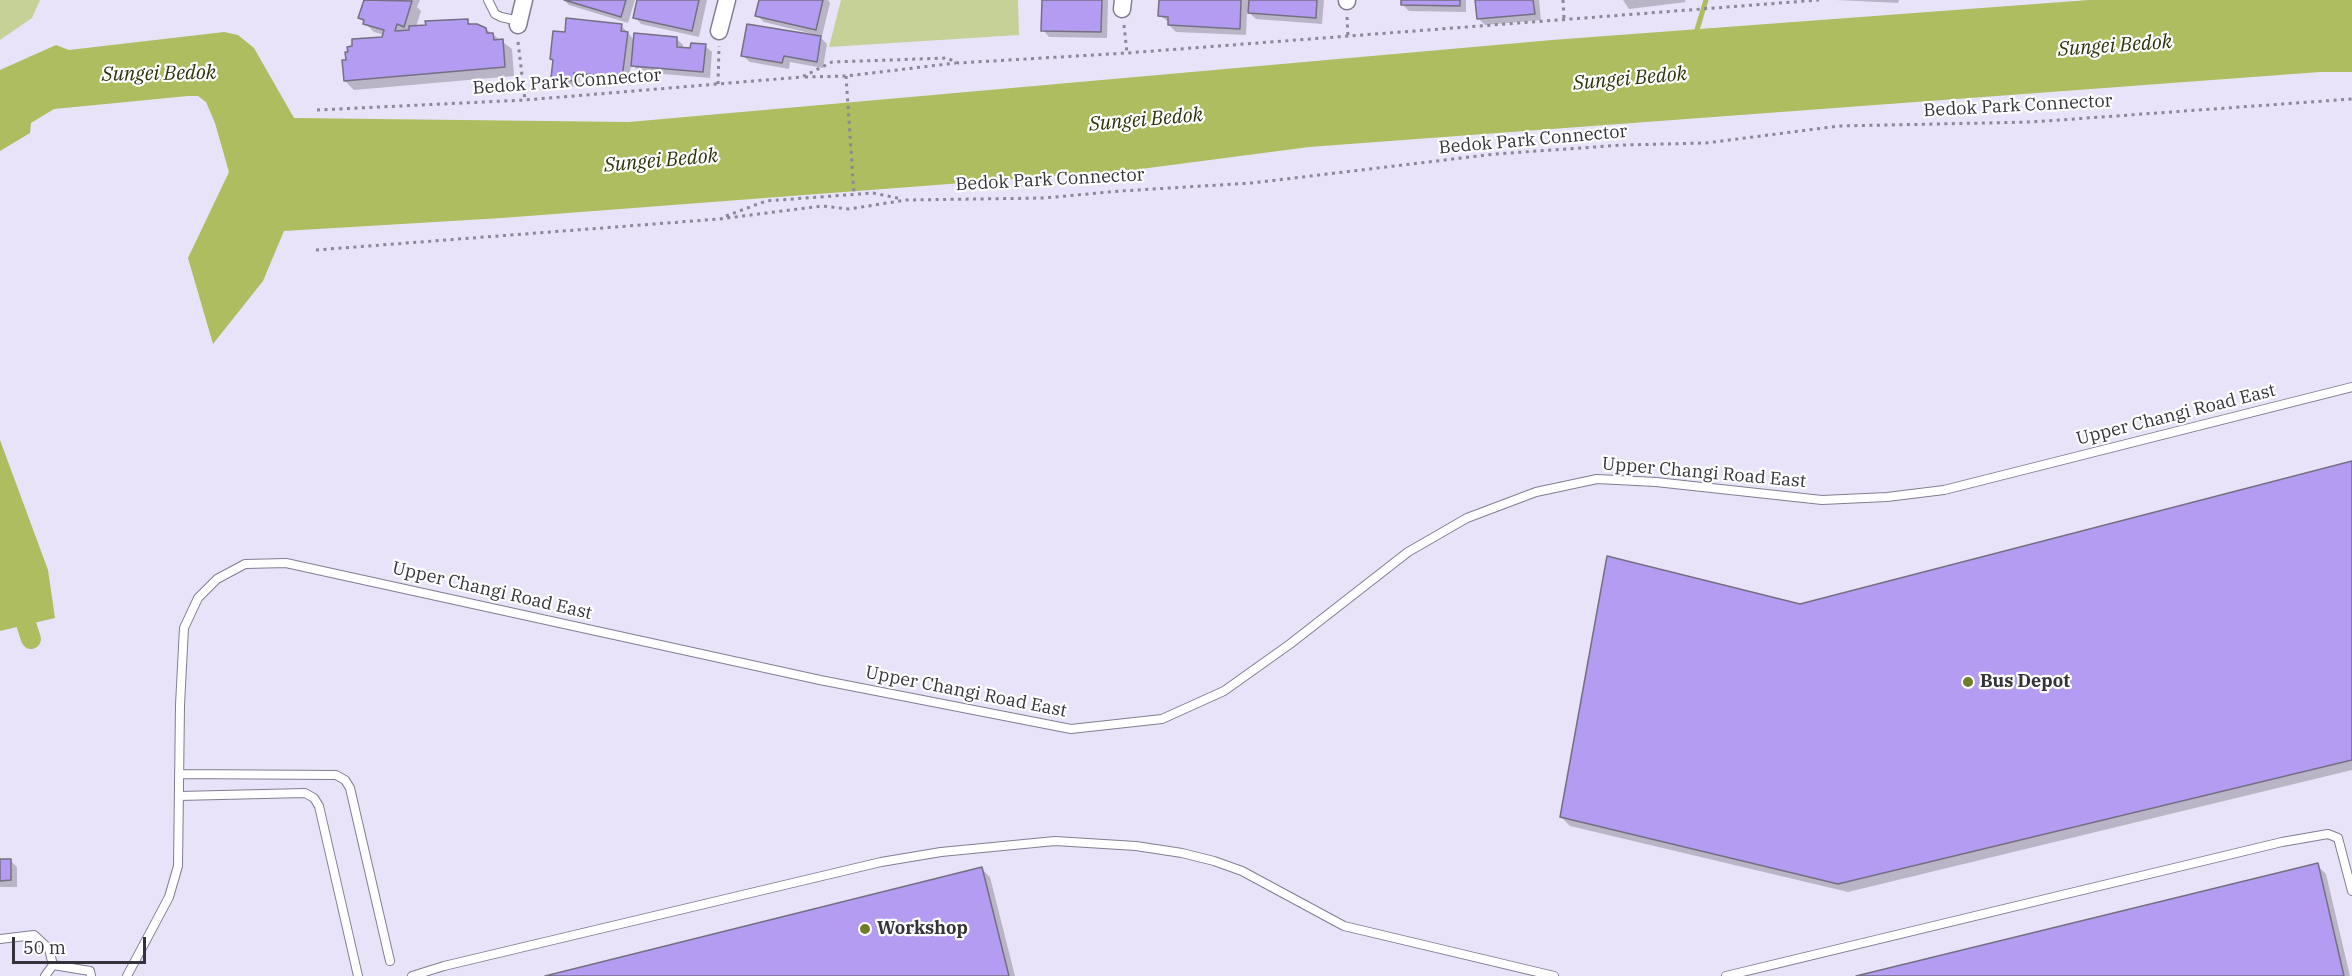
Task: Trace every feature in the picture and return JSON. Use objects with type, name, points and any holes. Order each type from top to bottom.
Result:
[{"type":"street","points":[[518,23],[524,0]]},
{"type":"street","points":[[719,31],[727,0]]},
{"type":"lane","points":[[488,0],[495,14],[518,23]]},
{"type":"lane","name":"Upper Changi Road East","points":[[127,976],[169,897],[178,866],[184,627],[198,598],[210,585],[245,564],[286,563],[820,680],[1071,729],[1162,719],[1224,691],[1290,644],[1408,552],[1467,518],[1536,492],[1597,479],[1656,482],[1822,500],[1887,497],[1944,490],[2352,387]]},
{"type":"lane","points":[[179,774],[336,775],[345,780],[350,788],[390,961]]},
{"type":"lane","points":[[179,796],[305,793],[314,798],[319,806],[358,976]]},
{"type":"lane","points":[[1726,976],[2260,848],[2328,834],[2338,838],[2352,891]]},
{"type":"lane","points":[[412,976],[444,966],[881,862],[952,850],[1056,841],[1136,846],[1182,853],[1214,861],[1263,881],[1344,926],[1554,976]]},
{"type":"lane","points":[[0,939],[34,935],[49,949],[53,965]]},
{"type":"lane","points":[[45,976],[53,965]]},
{"type":"lane","points":[[53,965],[90,971],[92,976]]},
{"type":"path","points":[[1563,0],[1564,18]]},
{"type":"path","name":"Bedok Park Connector","points":[[317,110],[525,100],[802,77],[846,76],[958,63],[1127,53],[1819,0]]},
{"type":"path","points":[[1123,4],[1127,53]]},
{"type":"path","points":[[518,23],[525,100]]},
{"type":"path","points":[[718,84],[719,31]]},
{"type":"path","name":"Bedok Park Connector","points":[[802,77],[832,62],[947,58],[958,63]]},
{"type":"path","points":[[846,76],[854,194]]},
{"type":"path","name":"Bedok Park Connector","points":[[316,250],[719,219],[822,206],[849,209],[906,200],[1044,198],[1252,183],[1495,154],[1623,145],[1706,143],[1839,126],[2032,122],[2352,99]]},
{"type":"path","name":"Bedok Park Connector","points":[[719,219],[766,201],[873,193],[906,200]]},
{"type":"shaded area","points":[[0,0],[40,0],[32,18],[0,40]]},
{"type":"shaded area","points":[[841,0],[1018,0],[1019,35],[829,47]]},
{"type":"water","name":"Sungei Bedok","points":[[2089,0],[2352,0],[2352,72],[2320,72],[1309,147],[1133,170],[502,218],[284,231],[263,281],[213,344],[188,258],[229,172],[215,123],[206,102],[198,96],[188,96],[54,109],[31,123],[30,133],[0,151],[0,70],[56,45],[69,50],[224,32],[238,35],[254,48],[294,118],[629,122],[1552,40]]},
{"type":"water","points":[[0,440],[48,570],[55,618],[0,631]]},
{"type":"building","points":[[364,0],[412,1],[404,27],[397,24],[395,31],[409,30],[409,26],[426,25],[425,21],[468,19],[468,24],[477,24],[486,28],[487,33],[493,33],[494,40],[503,39],[505,67],[344,81],[342,60],[346,60],[345,52],[348,52],[347,47],[352,46],[352,39],[382,37],[384,30],[363,24],[364,20],[358,18]]},
{"type":"building","points":[[564,0],[626,0],[621,17]]},
{"type":"building","points":[[637,0],[699,0],[692,31],[633,18]]},
{"type":"building","points":[[759,0],[823,0],[816,30],[755,16]]},
{"type":"building","points":[[1042,0],[1102,0],[1101,32],[1041,31]]},
{"type":"building","points":[[1159,0],[1241,0],[1240,29],[1168,25],[1168,17],[1158,16]]},
{"type":"building","points":[[1249,0],[1317,0],[1316,18],[1248,13]]},
{"type":"building","points":[[1401,0],[1460,0],[1460,6],[1401,5]]},
{"type":"building","points":[[1475,0],[1533,0],[1535,14],[1477,19]]},
{"type":"building","points":[[566,18],[622,24],[621,31],[628,32],[622,78],[574,73],[573,81],[551,78],[553,60],[550,59],[553,31],[565,32]]},
{"type":"building","points":[[747,24],[821,36],[817,62],[784,56],[782,63],[741,56]]},
{"type":"building","points":[[634,33],[677,37],[677,47],[690,48],[691,43],[706,44],[703,72],[631,66]]},
{"type":"building","name":"Bus Depot","points":[[2352,461],[2352,760],[1838,884],[1560,817],[1607,556],[1800,604]]},
{"type":"building","points":[[0,859],[11,859],[11,880],[0,881]]},
{"type":"building","points":[[2318,863],[2344,976],[1856,976]]},
{"type":"building","name":"Workshop","points":[[982,867],[1009,976],[545,976]]},
{"type":"waterway","points":[[1696,33],[1706,0]]},
{"type":"waterway","points":[[19,602],[31,639]]},
{"type":"place","name":"Bus Depot","points":[[1968,682]]},
{"type":"place","name":"Workshop","points":[[865,929]]}]
